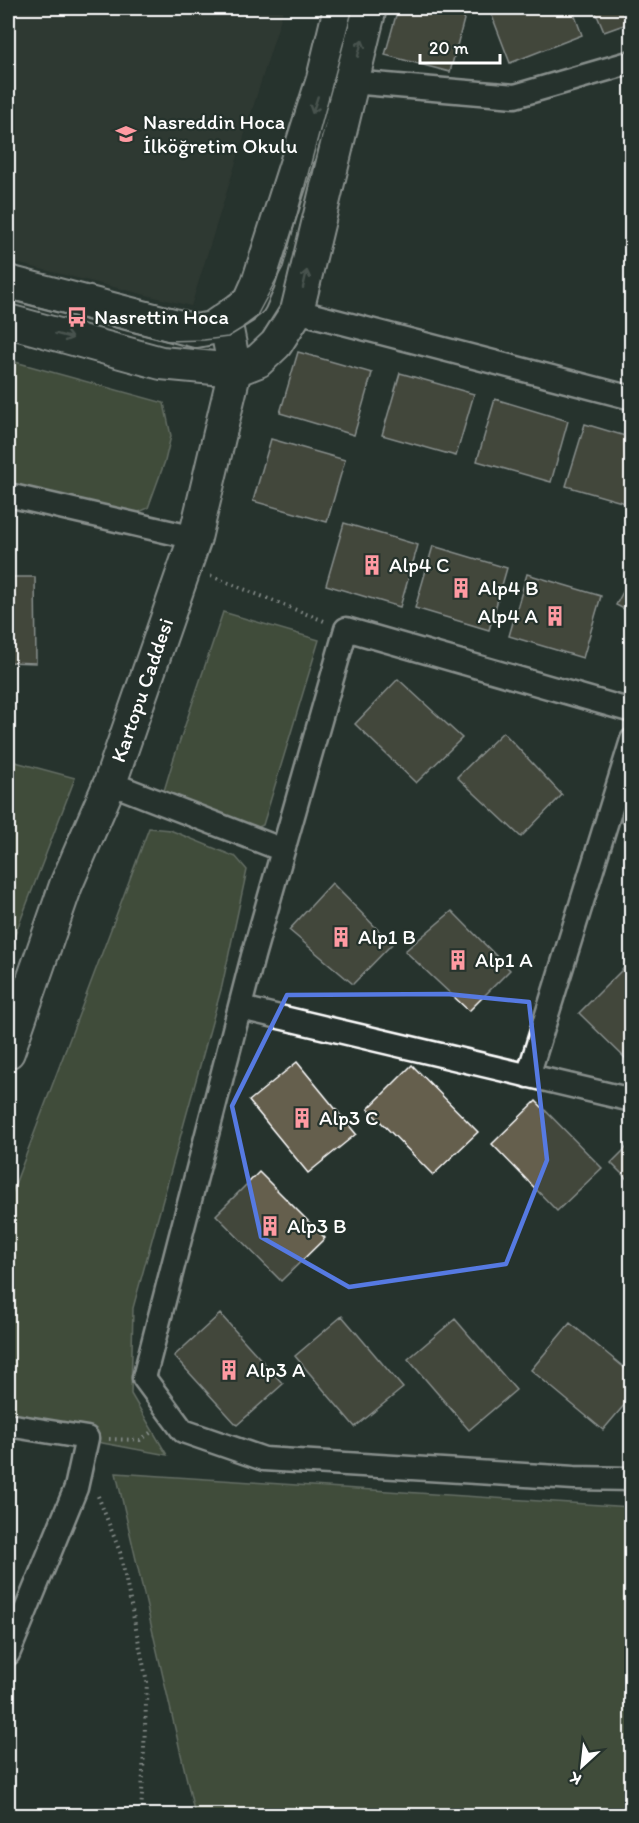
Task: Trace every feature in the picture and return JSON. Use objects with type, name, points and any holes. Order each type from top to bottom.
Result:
[{"type":"main road","points":[[8,282],[196,331],[212,328],[250,302],[323,80],[340,8]]},
{"type":"main road","points":[[8,321],[161,363],[235,370],[258,361],[276,344],[297,311],[370,8]]},
{"type":"main road","name":"Kartopu Caddesi","points":[[8,1052],[66,885],[110,783],[190,552],[235,370],[225,320]]},
{"type":"street","points":[[351,82],[515,96],[632,62]]},
{"type":"street","points":[[297,311],[632,398]]},
{"type":"street","points":[[8,495],[190,552]]},
{"type":"street","points":[[632,711],[346,629],[283,850],[144,1378],[183,1431],[264,1459],[574,1478],[632,1479]]},
{"type":"street","points":[[528,1076],[632,740]]},
{"type":"street","points":[[110,783],[283,850]]},
{"type":"street","points":[[241,1008],[632,1100]]},
{"type":"street","points":[[8,1425],[87,1438],[76,1488],[8,1654]]},
{"type":"path","points":[[190,552],[346,629]]},
{"type":"path","points":[[87,1438],[140,1440],[157,1428]]},
{"type":"path","points":[[81,1468],[96,1492],[120,1552],[147,1682],[141,1815]]},
{"type":"highlighted area","points":[[447,994],[529,1002],[547,1160],[506,1264],[349,1287],[261,1237],[232,1106],[287,995]]},
{"type":"shaded area","name":"Nasreddin Hoca İlköğretim Okulu","points":[[8,8],[284,8],[191,306],[8,261]]},
{"type":"green space","points":[[8,360],[164,403],[171,436],[165,461],[148,508],[133,515],[8,487]]},
{"type":"green space","points":[[223,612],[319,640],[263,825],[252,830],[163,794]]},
{"type":"green space","points":[[8,760],[75,778],[8,953]]},
{"type":"green space","points":[[149,828],[170,830],[236,857],[247,870],[222,986],[133,1308],[131,1394],[167,1455],[97,1442],[8,1419],[8,1203]]},
{"type":"green space","points":[[116,1473],[631,1507],[631,1815],[195,1815]]},
{"type":"building","points":[[398,8],[467,8],[450,72],[385,55]]},
{"type":"building","points":[[489,8],[572,8],[582,35],[510,63]]},
{"type":"building","points":[[594,8],[632,8],[632,22],[604,32]]},
{"type":"building","points":[[298,352],[372,373],[354,435],[280,413]]},
{"type":"building","points":[[400,373],[474,394],[456,456],[382,435]]},
{"type":"building","points":[[495,399],[568,421],[551,482],[477,461]]},
{"type":"building","points":[[585,424],[632,438],[632,505],[566,486]]},
{"type":"building","points":[[271,439],[345,460],[327,522],[253,501]]},
{"type":"building","name":"Alp4 C","points":[[344,523],[418,545],[400,607],[326,585]]},
{"type":"building","name":"Alp4 B","points":[[433,546],[507,568],[489,630],[415,608]]},
{"type":"building","name":"Alp4 A","points":[[527,574],[601,596],[583,658],[509,636]]},
{"type":"building","points":[[632,575],[632,613],[616,605]]},
{"type":"building","points":[[8,577],[35,577],[36,663],[8,662]]},
{"type":"building","points":[[398,679],[462,738],[416,783],[355,724]]},
{"type":"building","points":[[503,732],[562,795],[521,837],[457,777]]},
{"type":"building","points":[[632,810],[632,831],[621,820]]},
{"type":"building","name":"Alp1 B","points":[[332,883],[392,944],[353,984],[289,930]]},
{"type":"building","name":"Alp1 A","points":[[452,911],[510,970],[469,1011],[405,951]]},
{"type":"building","points":[[632,960],[632,1053],[626,1059],[579,1013]]},
{"type":"building","name":"Alp3 C","points":[[297,1062],[356,1134],[308,1173],[249,1101]]},
{"type":"building","points":[[412,1065],[478,1132],[433,1175],[368,1109]]},
{"type":"building","points":[[536,1101],[602,1168],[557,1211],[492,1144]]},
{"type":"building","points":[[632,1142],[632,1184],[611,1163]]},
{"type":"building","name":"Alp3 B","points":[[259,1172],[325,1238],[281,1281],[216,1215]]},
{"type":"building","name":"Alp3 A","points":[[220,1314],[283,1384],[237,1425],[174,1356]]},
{"type":"building","points":[[342,1316],[403,1388],[355,1427],[295,1356]]},
{"type":"building","points":[[455,1319],[516,1390],[469,1430],[408,1359]]},
{"type":"building","points":[[570,1323],[632,1374],[632,1396],[603,1430],[531,1370]]},
{"type":"tram line","points":[[8,299],[167,341],[228,337],[254,321],[283,267],[353,8]]},
{"type":"place","name":"Nasreddin Hoca İlköğretim Okulu","points":[[126,134]]},
{"type":"place","name":"Nasrettin Hoca","points":[[77,317]]},
{"type":"place","name":"Alp4 C","points":[[372,565]]},
{"type":"place","name":"Alp4 B","points":[[461,588]]},
{"type":"place","name":"Alp4 A","points":[[555,616]]},
{"type":"place","name":"Alp1 B","points":[[341,937]]},
{"type":"place","name":"Alp1 A","points":[[458,960]]},
{"type":"place","name":"Alp3 C","points":[[302,1118]]},
{"type":"place","name":"Alp3 B","points":[[270,1226]]},
{"type":"place","name":"Alp3 A","points":[[229,1370]]}]
